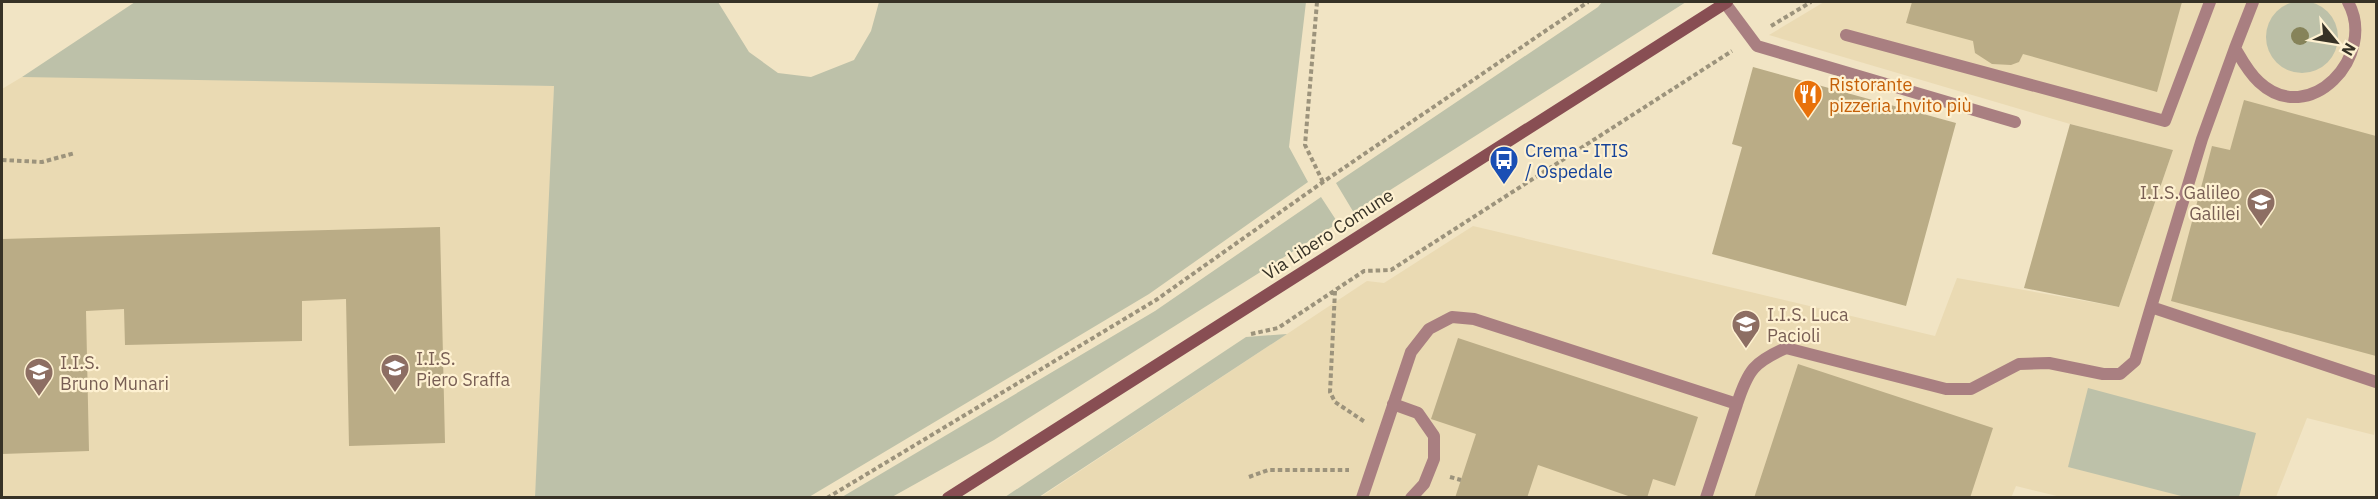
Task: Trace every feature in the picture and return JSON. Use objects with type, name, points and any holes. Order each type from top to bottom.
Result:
[{"type":"main road","name":"Via Libero Comune","points":[[948,498],[1726,2]]},
{"type":"lane","points":[[1726,2],[1757,46],[2014,122]]},
{"type":"lane","points":[[1846,35],[2165,121],[2210,2]]},
{"type":"lane","points":[[1706,498],[1745,380],[1761,359],[1786,348],[1946,389],[1971,389],[2019,364],[2049,363],[2103,374],[2120,374],[2135,361],[2202,138],[2253,2]]},
{"type":"lane","points":[[2235,48],[2246,68],[2260,83],[2278,93],[2298,97],[2319,93],[2337,82],[2350,67],[2358,48],[2358,27],[2352,7],[2348,2]]},
{"type":"lane","points":[[2151,307],[2376,382]]},
{"type":"lane","points":[[1362,498],[1411,352],[1429,328],[1452,318],[1474,319],[1737,404]]},
{"type":"lane","points":[[1393,405],[1418,413],[1434,436],[1434,459],[1424,484],[1411,498]]},
{"type":"path","points":[[1317,2],[1305,145],[1323,182]]},
{"type":"path","points":[[827,498],[1156,300],[1323,182],[1588,2]]},
{"type":"path","points":[[1278,328],[1364,271],[1391,270],[1675,85],[1811,2]]},
{"type":"path","points":[[2,160],[42,162],[75,153]]},
{"type":"path","points":[[1335,290],[1330,392],[1335,402],[1347,411],[1385,429]]},
{"type":"path","points":[[1249,477],[1268,470],[1342,470]]},
{"type":"shaded area","name":"I.I.S. Luca Pacioli","points":[[1824,2],[2376,2],[2376,421],[2374,435],[2307,418],[2276,497],[2061,497],[2016,486],[2011,498],[1039,498],[1367,281],[1384,283],[1473,226],[1935,336],[1957,278],[2119,307],[2173,150],[2070,124],[1769,35]]},
{"type":"shaded area","points":[[129,76],[554,86],[547,310],[535,497],[2,497],[2,89],[22,77]]},
{"type":"green space","points":[[2302,1],[2322,7],[2332,17],[2338,37],[2332,57],[2322,67],[2302,73],[2282,67],[2272,57],[2266,37],[2272,17],[2282,7]]},
{"type":"green space","points":[[135,2],[718,2],[749,52],[778,73],[811,77],[854,60],[871,31],[879,2],[1306,2],[1289,147],[1308,182],[1149,294],[809,497],[535,497],[554,86],[22,77]]},
{"type":"green space","points":[[1602,2],[1686,2],[1354,213],[1336,183],[1598,7]]},
{"type":"green space","points":[[1321,197],[1338,223],[994,440],[892,497],[842,497],[1155,311]]},
{"type":"green space","points":[[1287,334],[1039,497],[1005,497],[1246,337]]},
{"type":"green space","points":[[2088,388],[2256,433],[2239,497],[2185,497],[2068,467]]},
{"type":"building","points":[[1912,2],[2182,2],[2157,92],[2023,54],[2019,62],[2011,65],[1992,64],[1975,53],[1973,41],[1906,23]]},
{"type":"building","points":[[1753,67],[1956,123],[1906,306],[1712,254],[1742,147],[1732,144]]},
{"type":"building","points":[[2244,100],[2376,136],[2376,356],[2171,301],[2212,146],[2230,150]]},
{"type":"building","points":[[2070,124],[2173,150],[2119,307],[2024,288]]},
{"type":"building","points":[[440,227],[445,443],[349,446],[346,299],[302,301],[302,341],[125,345],[124,309],[86,311],[89,451],[2,454],[2,239]]},
{"type":"building","points":[[1458,338],[1698,417],[1675,486],[1653,479],[1647,498],[1634,498],[1538,465],[1527,498],[1455,498],[1476,434],[1431,419]]},
{"type":"building","points":[[1798,364],[1993,428],[1970,498],[1754,498]]},
{"type":"place","name":"Ristorante pizzeria Invito più","points":[[1808,120]]},
{"type":"place","name":"Crema - ITIS / Ospedale","points":[[1504,186]]},
{"type":"place","name":"I.I.S. Galileo Galilei","points":[[2261,228]]},
{"type":"place","name":"I.I.S. Luca Pacioli","points":[[1746,350]]},
{"type":"place","name":"I.I.S. Piero Sraffa","points":[[395,394]]},
{"type":"place","name":"I.I.S. Bruno Munari","points":[[39,398]]}]
